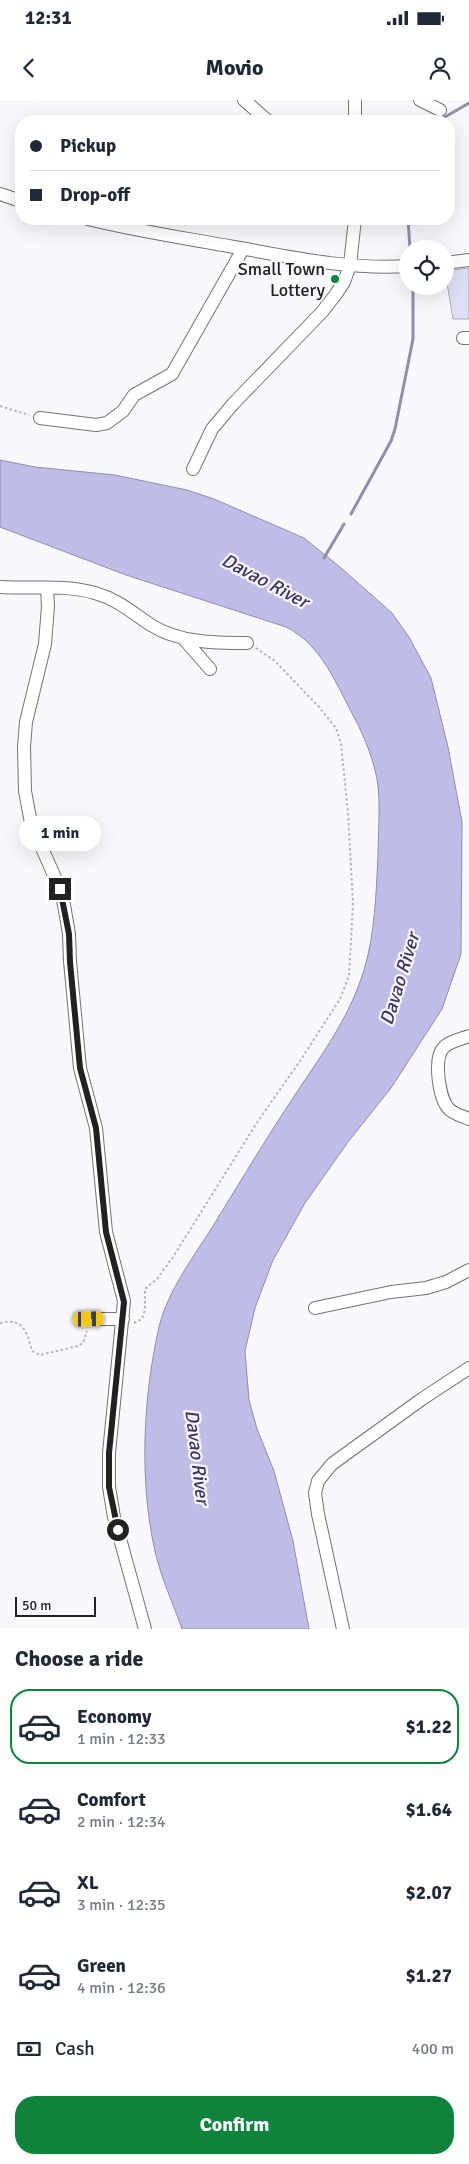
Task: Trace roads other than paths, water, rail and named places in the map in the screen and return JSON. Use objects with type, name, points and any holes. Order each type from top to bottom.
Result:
[{"type":"street","points":[[244,100],[261,115]]},
{"type":"street","points":[[355,100],[355,115]]},
{"type":"street","points":[[420,100],[440,110]]},
{"type":"street","points":[[0,194],[15,199]]},
{"type":"street","points":[[120,225],[243,248],[350,265],[399,266]]},
{"type":"street","points":[[193,469],[212,429],[233,404],[322,312],[344,282],[350,265],[353,225]]},
{"type":"street","points":[[40,418],[96,424],[107,423],[122,411],[134,394],[172,374],[243,248]]},
{"type":"street","points":[[454,261],[469,260]]},
{"type":"street","points":[[0,588],[47,588],[94,592],[118,601],[151,626],[183,638],[248,642]]},
{"type":"street","points":[[47,588],[48,606],[45,644],[26,722],[24,747],[25,796],[31,823],[56,881],[64,905],[69,934],[80,1068],[96,1128],[106,1232],[122,1287],[124,1302],[109,1453],[109,1487],[114,1517],[145,1629]]},
{"type":"street","points":[[183,638],[210,669]]},
{"type":"street","points":[[469,1036],[444,1047],[438,1056],[438,1067],[444,1100],[448,1108],[469,1119]]},
{"type":"street","points":[[315,1308],[391,1292],[426,1288],[446,1282],[469,1270]]},
{"type":"street","points":[[89,1319],[122,1323]]},
{"type":"street","points":[[343,1629],[318,1514],[315,1493],[318,1481],[332,1464],[422,1399],[469,1368]]},
{"type":"water","name":"Davao River","points":[[0,460],[35,467],[115,475],[187,490],[214,499],[304,538],[392,613],[409,637],[431,678],[448,747],[462,822],[461,954],[442,1009],[391,1088],[348,1142],[305,1203],[273,1260],[255,1308],[245,1351],[249,1400],[257,1429],[274,1471],[293,1541],[309,1629],[182,1629],[160,1571],[150,1524],[145,1468],[146,1410],[159,1327],[163,1313],[176,1285],[261,1147],[331,1040],[358,988],[371,942],[376,899],[379,807],[378,788],[371,755],[327,666],[309,644],[286,627],[126,575],[0,527]]},
{"type":"waterway","points":[[448,115],[469,103]]},
{"type":"waterway","points":[[408,225],[409,240]]},
{"type":"waterway","points":[[351,514],[391,441],[395,429],[413,339],[413,295]]},
{"type":"waterway","points":[[324,558],[344,524]]},
{"type":"place","name":"Small Town Lottery","points":[[335,279]]}]
